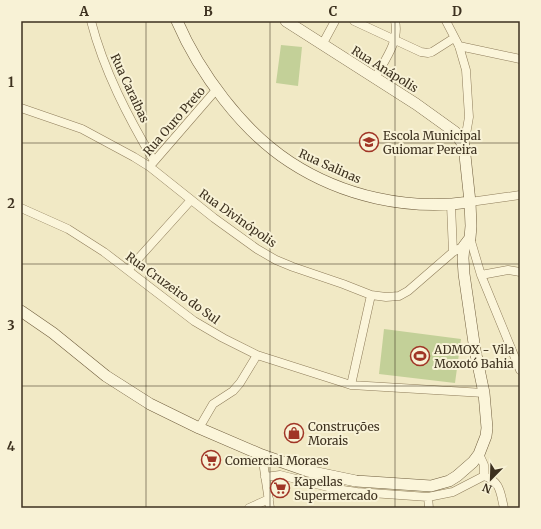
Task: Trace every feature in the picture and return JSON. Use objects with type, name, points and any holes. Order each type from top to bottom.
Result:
[{"type":"street","name":"Rua Caraibas","points":[[91,21],[95,38],[110,79],[152,164]]},
{"type":"street","name":"Rua Salinas","points":[[177,21],[183,36],[216,90],[241,119],[262,140],[288,161],[308,173],[330,183],[373,198],[409,204],[451,205],[470,202]]},
{"type":"street","name":"Rua Anápolis","points":[[286,21],[416,104],[455,132],[464,146]]},
{"type":"street","points":[[322,45],[335,21]]},
{"type":"street","points":[[354,21],[421,52],[432,52],[454,38]]},
{"type":"street","points":[[375,78],[395,39],[395,21]]},
{"type":"street","points":[[21,311],[53,333],[112,380],[150,404],[199,428],[262,455],[308,471],[356,481],[431,486],[444,483],[457,476],[473,462],[479,454],[486,436],[487,428],[484,393],[475,350],[463,258],[467,242],[470,202],[464,146],[469,117],[466,70],[459,46],[446,21]]},
{"type":"street","points":[[459,46],[520,59]]},
{"type":"street","name":"Rua Ouro Preto","points":[[152,164],[216,90]]},
{"type":"street","name":"Rua Divinópolis","points":[[21,108],[82,129],[134,157],[152,164],[191,200],[214,218],[257,249],[276,260],[293,268],[343,284],[371,295],[386,297],[399,296],[408,291],[453,252],[467,242]]},
{"type":"street","points":[[470,202],[520,195]]},
{"type":"street","points":[[128,270],[191,200]]},
{"type":"street","points":[[451,205],[453,252]]},
{"type":"street","name":"Rua Cruzeiro do Sul","points":[[21,208],[68,229],[104,252],[194,321],[257,355],[351,385],[484,393]]},
{"type":"street","points":[[467,242],[520,370]]},
{"type":"street","points":[[481,275],[508,270],[520,272]]},
{"type":"street","points":[[351,385],[371,295]]},
{"type":"street","points":[[199,428],[213,404],[232,391],[240,383],[257,355]]},
{"type":"street","points":[[479,454],[484,465],[484,476]]},
{"type":"street","points":[[262,455],[270,508]]},
{"type":"street","points":[[265,477],[280,475],[336,489],[428,498],[453,492],[484,476],[493,479],[498,485],[504,508]]},
{"type":"street","points":[[428,498],[429,508]]},
{"type":"street","points":[[249,508],[269,499]]},
{"type":"green space","points":[[281,45],[302,47],[298,86],[276,83]]},
{"type":"green space","name":"ADMOX - Vila Moxotó Bahia","points":[[384,329],[461,339],[455,383],[379,374]]},
{"type":"place","name":"Escola Municipal Guiomar Pereira","points":[[369,142]]},
{"type":"place","name":"ADMOX - Vila Moxotó Bahia","points":[[420,356]]},
{"type":"place","name":"Construções Morais","points":[[294,433]]},
{"type":"place","name":"Comercial Moraes","points":[[211,460]]},
{"type":"place","name":"Kapellas Supermercado","points":[[280,488]]}]
